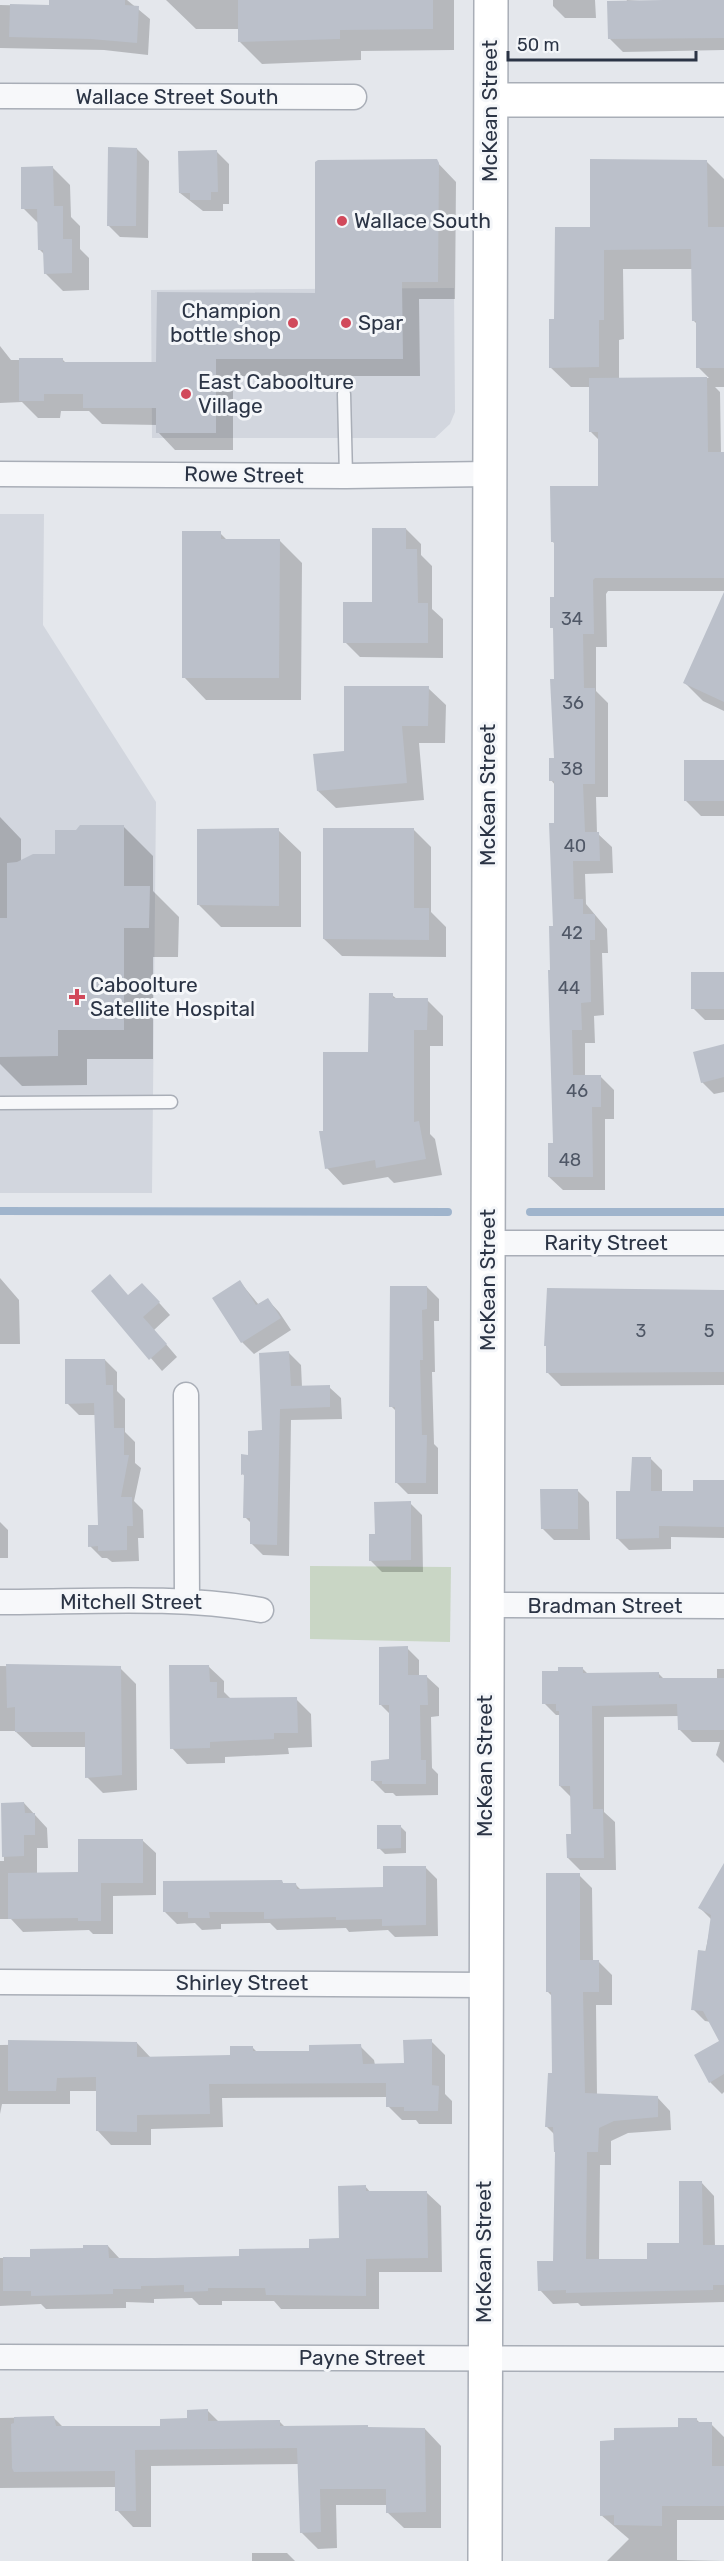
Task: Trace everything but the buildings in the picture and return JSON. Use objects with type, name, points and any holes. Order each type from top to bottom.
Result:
[{"type":"main road","name":"McKean Street","points":[[485,2561],[488,474],[491,0]]},
{"type":"main road","points":[[491,100],[724,100]]},
{"type":"street","name":"Wallace Street South","points":[[0,96],[354,97]]},
{"type":"street","name":"Rowe Street","points":[[0,474],[346,476],[488,474]]},
{"type":"street","name":"Rarity Street","points":[[488,1243],[724,1243]]},
{"type":"street","points":[[186,1395],[187,1601]]},
{"type":"street","name":"Mitchell Street","points":[[0,1602],[187,1601],[220,1603],[261,1610]]},
{"type":"street","name":"Bradman Street","points":[[486,1605],[724,1606]]},
{"type":"street","name":"Shirley Street","points":[[0,1982],[485,1985]]},
{"type":"street","name":"Payne Street","points":[[0,2357],[724,2358]]},
{"type":"lane","points":[[344,394],[346,476]]},
{"type":"lane","points":[[0,1103],[171,1102]]},
{"type":"shaded area","points":[[454,288],[455,412],[450,424],[435,438],[152,438],[151,290]]},
{"type":"shaded area","name":"Caboolture Satellite Hospital","points":[[0,514],[44,514],[43,625],[156,802],[152,1193],[0,1193]]},
{"type":"green space","points":[[310,1566],[451,1567],[450,1642],[310,1639]]},
{"type":"waterway","points":[[0,1211],[448,1212]]},
{"type":"waterway","points":[[530,1212],[724,1212]]},
{"type":"place","name":"Wallace South","points":[[342,221]]},
{"type":"place","name":"Champion bottle shop","points":[[293,323]]},
{"type":"place","name":"Spar","points":[[346,323]]},
{"type":"place","name":"East Caboolture Village","points":[[186,394]]},
{"type":"place","name":"Caboolture Satellite Hospital","points":[[77,997]]}]
